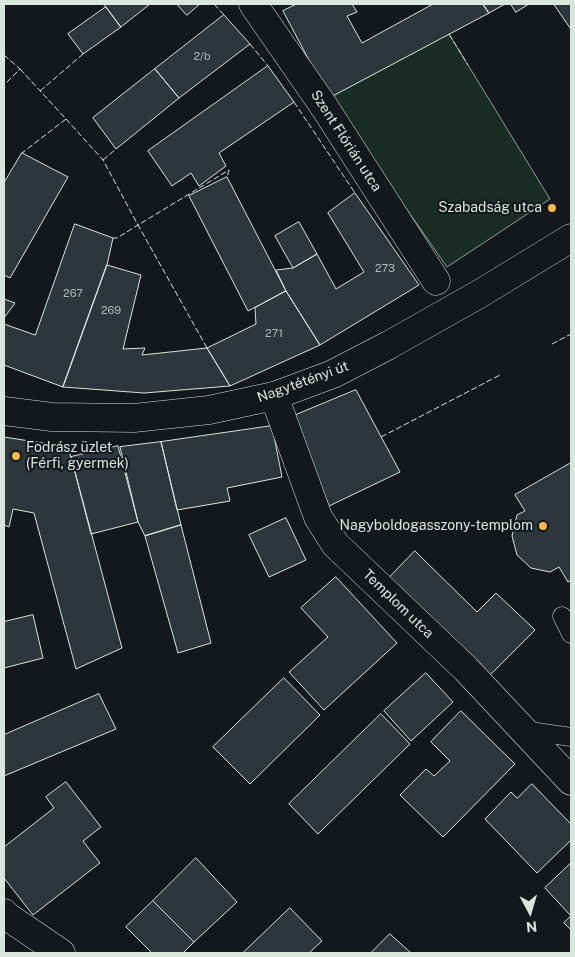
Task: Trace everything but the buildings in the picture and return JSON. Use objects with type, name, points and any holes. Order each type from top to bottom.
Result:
[{"type":"street","name":"Szent Flórián utca","points":[[253,4],[325,108],[436,281]]},
{"type":"street","name":"Nagytétényi út","points":[[4,411],[52,417],[134,418],[209,410],[274,396],[333,374],[389,346],[571,238]]},
{"type":"street","name":"Templom utca","points":[[274,396],[318,517],[335,544],[466,669],[571,781]]},
{"type":"street","points":[[5,917],[60,953]]},
{"type":"lane","points":[[562,616],[571,634]]},
{"type":"lane","points":[[523,730],[571,737]]},
{"type":"green space","points":[[449,34],[550,199],[447,267],[329,98]]},
{"type":"fence","points":[[214,4],[224,15]]},
{"type":"fence","points":[[449,34],[468,65]]},
{"type":"fence","points":[[250,44],[268,66]]},
{"type":"fence","points":[[40,91],[83,54]]},
{"type":"fence","points":[[4,55],[20,69],[4,85]]},
{"type":"fence","points":[[20,69],[66,119],[22,153]]},
{"type":"fence","points":[[294,102],[355,193]]},
{"type":"fence","points":[[66,119],[103,160],[138,225],[117,238],[113,238]]},
{"type":"fence","points":[[103,160],[116,149]]},
{"type":"fence","points":[[207,348],[138,225],[229,170],[227,177]]},
{"type":"fence","points":[[552,344],[571,334]]},
{"type":"fence","points":[[381,437],[500,375]]},
{"type":"place","name":"Szabadság utca","points":[[552,208]]},
{"type":"place","name":"Fodrász üzlet (Férfi, gyermek)","points":[[16,456]]},
{"type":"place","name":"Nagyboldogasszony-templom","points":[[543,526]]}]
